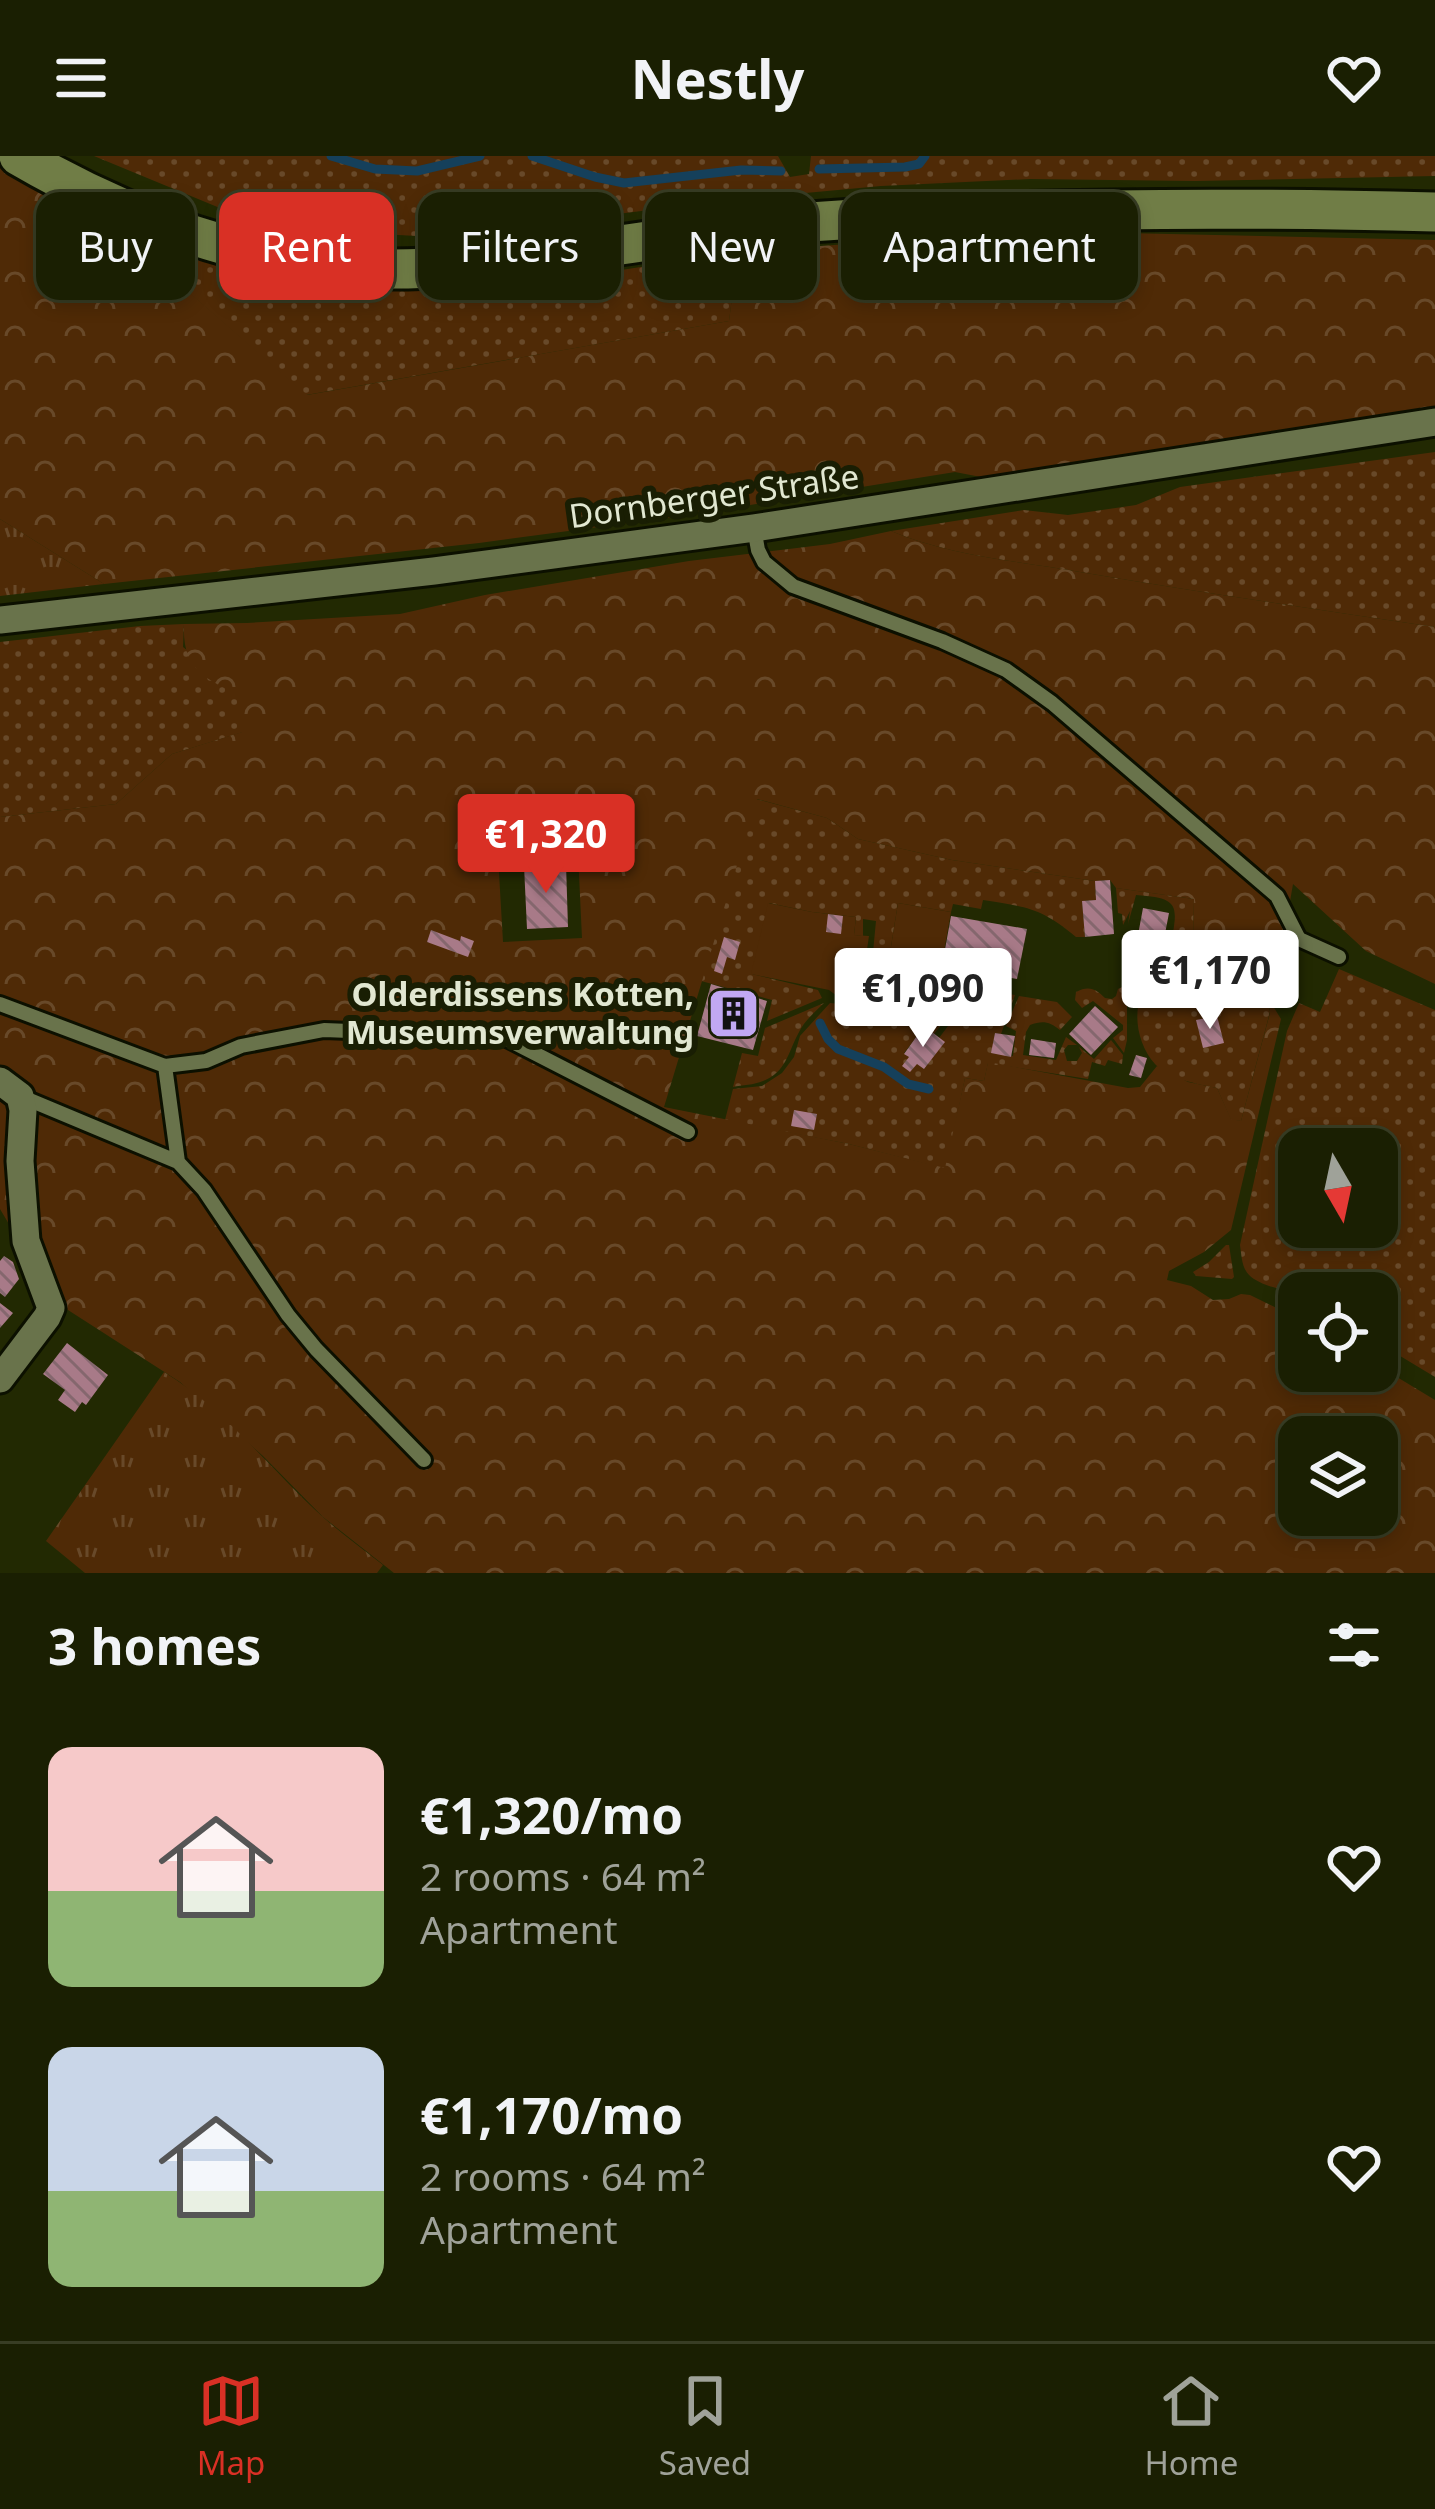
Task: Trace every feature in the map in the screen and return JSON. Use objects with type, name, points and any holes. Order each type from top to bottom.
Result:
[{"type":"main road","points":[[20,156],[179,231],[278,257],[380,269],[474,265],[801,222],[908,215],[1184,208],[1435,212]]},
{"type":"street","name":"Dornberger Straße","points":[[0,620],[434,571],[754,527],[1435,422]]},
{"type":"street","points":[[0,1379],[51,1307],[26,1240],[20,1161],[23,1110],[10,1088]]},
{"type":"lane","points":[[754,527],[764,562],[793,586],[942,640],[1006,670],[1052,703],[1277,896],[1299,939],[1340,957]]},
{"type":"lane","points":[[0,1004],[165,1066],[206,1061],[241,1046],[324,1030],[503,1037],[688,1132]]},
{"type":"lane","points":[[165,1066],[178,1162]]},
{"type":"lane","points":[[10,1088],[178,1162],[204,1190],[316,1349],[424,1460]]},
{"type":"green space","points":[[94,156],[778,156],[790,177],[809,174],[811,156],[1435,156],[1435,176],[1030,179],[816,192],[645,192],[645,211],[621,214],[621,192],[418,192],[418,236],[394,235],[394,192],[219,192],[219,208],[195,198],[195,192],[181,192]]},
{"type":"green space","points":[[0,164],[53,192],[36,192],[36,300],[195,297],[307,395],[729,321],[732,300],[817,300],[817,246],[841,245],[841,300],[1138,300],[1138,233],[1435,240],[1435,407],[981,477],[955,472],[479,543],[104,584],[0,519]]},
{"type":"green space","points":[[195,247],[219,255],[219,300],[394,300],[394,289],[418,288],[418,300],[621,300],[621,270],[645,266],[645,300],[732,300],[729,321],[306,395],[195,298]]},
{"type":"green space","points":[[1435,452],[1435,627],[984,557],[891,531],[1024,510],[1068,515],[1136,505],[1180,487]]},
{"type":"green space","points":[[0,519],[104,584],[0,596]]},
{"type":"green space","points":[[891,531],[984,557],[1435,627],[1435,984],[1366,951],[1293,884],[1281,953],[1272,958],[1197,954],[1194,899],[1116,888],[1110,880],[952,860],[858,839],[827,818],[757,799],[664,1107],[945,1168],[965,1078],[984,1081],[988,1062],[1128,1088],[1140,1087],[1157,1066],[1188,1082],[1217,1088],[1231,1119],[1241,1121],[1270,1013],[1268,998],[1281,1019],[1231,1230],[1169,1271],[1167,1280],[1191,1286],[1213,1300],[1250,1295],[1278,1309],[1278,1392],[1398,1392],[1398,1378],[1435,1400],[1435,1573],[394,1573],[323,1517],[180,1382],[68,1310],[43,1281],[0,1209],[0,817],[116,804],[172,754],[242,732],[243,697],[198,671],[187,653],[184,624],[400,614],[689,561],[830,544]],"holes":[[[578,853],[582,938],[503,942],[498,856]]]},
{"type":"green space","points":[[184,624],[183,647],[243,696],[243,732],[172,754],[116,804],[0,817],[0,642]]},
{"type":"green space","points":[[756,799],[827,818],[858,839],[952,860],[1095,881],[1096,900],[1082,901],[1085,937],[1076,937],[1043,914],[1011,905],[983,900],[981,909],[953,904],[951,912],[898,903],[888,965],[872,963],[876,921],[863,919],[863,936],[854,935],[856,917],[769,903],[752,974],[818,990],[822,998],[767,1021],[772,1000],[701,981]]},
{"type":"green space","points":[[1116,888],[1194,899],[1197,954],[1181,953],[1171,944],[1175,912],[1161,898],[1136,895],[1128,924],[1130,911],[1123,925]]},
{"type":"green space","points":[[768,903],[856,917],[854,935],[869,936],[860,998],[751,974]]},
{"type":"green space","points":[[898,903],[951,912],[940,974],[888,965]]},
{"type":"green space","points":[[871,968],[939,979],[948,995],[914,1005],[866,999]]},
{"type":"green space","points":[[1339,969],[1435,1010],[1435,1377],[1398,1355],[1398,1272],[1278,1272],[1278,1288],[1254,1279],[1243,1264],[1240,1245],[1287,1031],[1299,1003],[1320,1012]]},
{"type":"green space","points":[[1234,970],[1259,987],[1268,1004],[1270,1012],[1241,1121],[1231,1120],[1217,1088],[1168,1074],[1142,1044],[1138,1007],[1147,986],[1163,972]]},
{"type":"green space","points":[[1134,981],[1124,1053],[1113,1038],[1123,1025],[1093,1001],[1082,1008],[1075,1000],[1076,992],[1092,989],[1112,999],[1118,989]]},
{"type":"green space","points":[[976,989],[1015,995],[1001,1034],[995,1033],[992,1053],[1013,1056],[1016,1031],[1006,1026],[1019,996],[1057,1002],[1072,1017],[1060,1030],[1046,1023],[1030,1025],[1023,1055],[1056,1060],[1066,1037],[1077,1045],[1064,1050],[1067,1061],[1077,1061],[1082,1053],[1079,1047],[1094,1059],[1111,1040],[1123,1055],[1122,1064],[1092,1062],[1088,1079],[988,1063],[984,1081],[965,1078],[946,1169],[725,1120],[733,1089],[762,1086],[782,1073],[794,1057],[800,1036],[830,1003],[915,1011],[955,999],[959,1002],[934,1034],[924,1027],[904,1053],[924,1069],[944,1042],[939,1038]]},
{"type":"green space","points":[[824,1003],[803,1025],[777,1073],[733,1087],[742,1053],[758,1056],[765,1028]]},
{"type":"green space","points":[[1226,1245],[1234,1277],[1196,1276],[1193,1272]]},
{"type":"green space","points":[[164,1372],[208,1404],[324,1518],[383,1565],[377,1573],[85,1573],[46,1541]]},
{"type":"building","points":[[566,864],[568,927],[527,929],[524,866]]},
{"type":"building","points":[[1110,880],[1114,934],[1085,937],[1082,901],[1096,900],[1095,881]]},
{"type":"building","points":[[1143,908],[1169,913],[1164,939],[1138,935]]},
{"type":"building","points":[[828,914],[843,916],[841,934],[826,932]]},
{"type":"building","points":[[951,916],[1027,929],[1017,979],[942,966]]},
{"type":"building","points":[[431,930],[474,941],[468,957],[427,942]]},
{"type":"building","points":[[724,937],[740,942],[735,960],[727,957],[722,974],[714,971]]},
{"type":"building","name":"Olderdissens Kotten, Museumsverwaltung","points":[[711,984],[767,1001],[753,1050],[697,1036]]},
{"type":"building","points":[[1095,1006],[1118,1027],[1091,1055],[1069,1034]]},
{"type":"building","points":[[1217,1016],[1224,1043],[1203,1048],[1196,1020]]},
{"type":"building","points":[[924,1026],[945,1042],[924,1069],[917,1064],[910,1072],[902,1066],[909,1057],[904,1054]]},
{"type":"building","points":[[995,1033],[1015,1036],[1011,1057],[991,1053]]},
{"type":"building","points":[[1031,1039],[1056,1043],[1054,1058],[1029,1055]]},
{"type":"building","points":[[1136,1055],[1147,1058],[1141,1078],[1129,1075]]},
{"type":"building","points":[[794,1110],[817,1114],[814,1130],[791,1126]]},
{"type":"building","points":[[4,1256],[13,1262],[19,1279],[5,1297],[0,1293]]},
{"type":"building","points":[[0,1303],[13,1313],[0,1328]]},
{"type":"building","points":[[67,1343],[108,1375],[75,1412],[58,1400],[65,1390],[43,1374]]},
{"type":"waterway","points":[[331,156],[375,169],[417,171],[480,156]]},
{"type":"waterway","points":[[532,156],[624,183],[741,170],[781,171]]},
{"type":"waterway","points":[[819,169],[905,167],[919,164],[925,156]]},
{"type":"waterway","points":[[820,1023],[838,1049],[884,1067],[908,1084],[929,1089]]},
{"type":"place","name":"Olderdissens Kotten, Museumsverwaltung","points":[[733,1013]]}]
